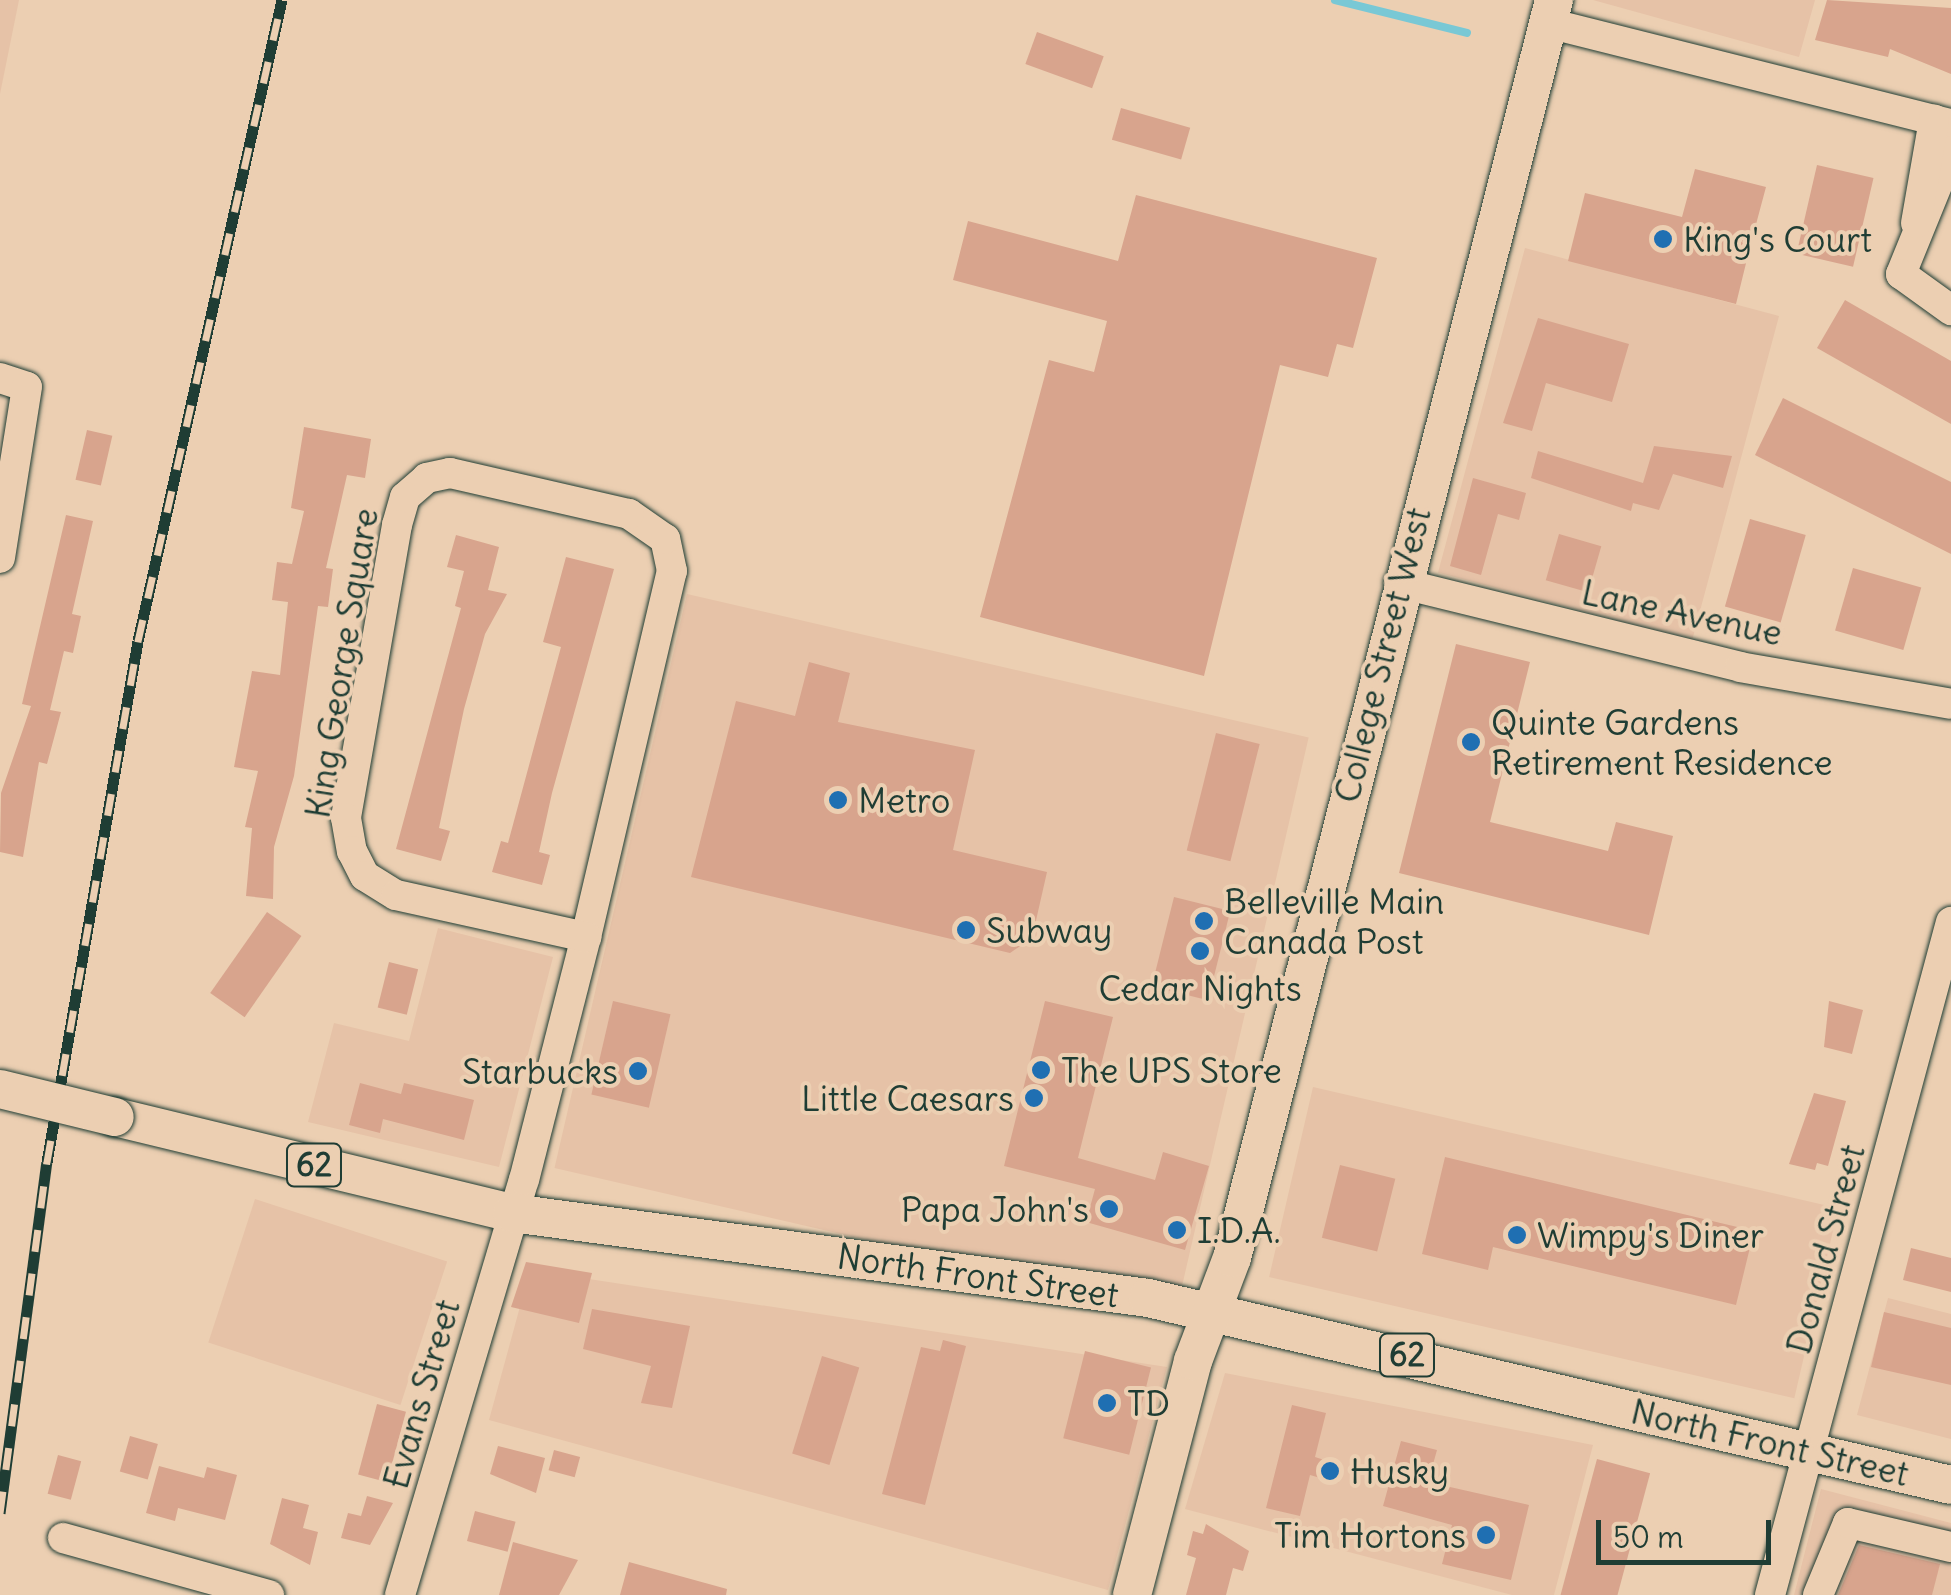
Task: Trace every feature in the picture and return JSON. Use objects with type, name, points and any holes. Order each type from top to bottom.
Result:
[{"type":"main road","name":"College Street West","points":[[1132,1595],[1194,1361],[1215,1312],[1399,583],[1551,11]]},
{"type":"main road","name":"North Front Street","points":[[0,1089],[512,1213],[1215,1312],[1951,1485]]},
{"type":"street","points":[[1551,11],[1943,122],[1901,274],[1951,310]]},
{"type":"street","points":[[1916,223],[1938,193],[1951,151]]},
{"type":"street","points":[[0,558],[14,382]]},
{"type":"street","name":"King George Square","points":[[512,1213],[586,938],[672,571],[665,539],[628,514],[450,473],[427,478],[405,497],[397,525],[346,818],[352,851],[365,876],[396,896],[586,938]]},
{"type":"street","name":"Lane Avenue","points":[[1399,583],[1740,667],[1951,704]]},
{"type":"street","name":"Donald Street","points":[[1770,1595],[1951,922]]},
{"type":"street","name":"Evans Street","points":[[400,1595],[512,1213]]},
{"type":"street","points":[[1818,1595],[1848,1522],[1951,1547]]},
{"type":"street","points":[[63,1538],[268,1595]]},
{"type":"shaded area","points":[[0,0],[19,0],[0,94]]},
{"type":"shaded area","points":[[1593,0],[1815,0],[1799,57]]},
{"type":"shaded area","points":[[1525,248],[1779,316],[1692,641],[1438,573]]},
{"type":"shaded area","points":[[687,594],[1309,738],[1176,1311],[555,1168]]},
{"type":"shaded area","points":[[438,928],[553,957],[499,1167],[308,1122],[334,1023],[409,1041]]},
{"type":"shaded area","points":[[1313,1087],[1838,1208],[1794,1398],[1269,1277]]},
{"type":"shaded area","points":[[255,1199],[447,1261],[400,1405],[208,1343]]},
{"type":"shaded area","points":[[530,1270],[1167,1367],[1108,1590],[489,1420]]},
{"type":"shaded area","points":[[1888,1298],[1951,1314],[1951,1439],[1857,1415]]},
{"type":"shaded area","points":[[1225,1373],[1593,1445],[1554,1595],[1512,1595],[1185,1509]]},
{"type":"shaded area","points":[[1821,1489],[1951,1523],[1951,1595],[1794,1595]]},
{"type":"building","points":[[1827,0],[1951,8],[1951,74],[1890,49],[1888,57],[1815,40]]},
{"type":"building","points":[[1037,32],[1104,56],[1092,88],[1025,64]]},
{"type":"building","points":[[1121,108],[1190,128],[1181,160],[1112,140]]},
{"type":"building","points":[[1817,165],[1874,178],[1853,267],[1797,254]]},
{"type":"building","name":"King's Court","points":[[1695,169],[1766,187],[1751,243],[1740,241],[1750,247],[1736,304],[1568,261],[1585,193],[1682,217]]},
{"type":"building","points":[[1136,195],[1377,258],[1353,348],[1337,344],[1328,377],[1280,365],[1204,676],[980,617],[1049,360],[1094,372],[1107,321],[953,280],[968,221],[1118,261]]},
{"type":"building","points":[[1845,300],[1951,361],[1951,424],[1817,348]]},
{"type":"building","points":[[1538,318],[1629,344],[1612,402],[1546,383],[1532,431],[1503,423]]},
{"type":"building","points":[[1783,398],[1951,482],[1951,554],[1755,455]]},
{"type":"building","points":[[304,427],[371,439],[365,478],[347,475],[326,568],[333,569],[328,607],[318,606],[294,776],[274,847],[273,899],[246,896],[252,828],[245,827],[258,771],[234,767],[252,671],[280,675],[288,602],[272,600],[277,562],[292,564],[304,511],[291,508]]},
{"type":"building","points":[[87,430],[112,436],[101,486],[76,480]]},
{"type":"building","points":[[1654,446],[1732,456],[1723,488],[1673,474],[1659,510],[1633,503],[1631,511],[1531,478],[1538,451],[1643,483]]},
{"type":"building","points":[[1473,478],[1526,493],[1519,520],[1498,514],[1481,575],[1450,566]]},
{"type":"building","points":[[66,515],[93,521],[72,614],[81,616],[73,653],[64,651],[50,710],[61,712],[47,764],[39,762],[23,857],[0,852],[1,793],[31,706],[22,704]]},
{"type":"building","points":[[1750,519],[1806,535],[1781,622],[1725,606]]},
{"type":"building","points":[[1559,534],[1601,546],[1588,592],[1546,580]]},
{"type":"building","points":[[456,535],[499,547],[488,590],[507,594],[485,634],[464,709],[439,828],[450,831],[441,861],[396,849],[461,608],[455,606],[464,571],[447,567]]},
{"type":"building","points":[[566,557],[614,569],[552,793],[539,852],[550,855],[542,885],[492,872],[501,841],[508,843],[561,647],[543,642]]},
{"type":"building","points":[[1853,568],[1921,588],[1903,650],[1835,630]]},
{"type":"building","name":"Quinte Gardens Retirement Residence","points":[[1456,644],[1530,662],[1490,822],[1608,851],[1616,822],[1673,836],[1649,935],[1399,873]]},
{"type":"building","name":"Metro","points":[[809,662],[850,673],[838,722],[975,750],[953,850],[1047,872],[1032,938],[1010,953],[691,877],[736,701],[795,716]]},
{"type":"building","points":[[1216,733],[1260,744],[1230,861],[1187,850]]},
{"type":"building","points":[[1174,897],[1230,911],[1208,1000],[1152,986]]},
{"type":"building","points":[[267,912],[301,936],[245,1017],[210,993]]},
{"type":"building","points":[[389,962],[418,969],[407,1015],[378,1008]]},
{"type":"building","points":[[613,1001],[670,1014],[649,1108],[591,1095]]},
{"type":"building","points":[[1045,1001],[1113,1017],[1078,1158],[1155,1180],[1163,1152],[1209,1166],[1185,1250],[1086,1222],[1095,1189],[1004,1166]]},
{"type":"building","points":[[1829,1001],[1863,1010],[1852,1054],[1824,1047]]},
{"type":"building","points":[[360,1083],[401,1094],[404,1083],[474,1100],[464,1140],[383,1119],[380,1133],[349,1125]]},
{"type":"building","points":[[1814,1093],[1846,1101],[1828,1166],[1817,1163],[1815,1170],[1789,1164]]},
{"type":"building","points":[[1445,1157],[1754,1231],[1736,1305],[1493,1247],[1488,1270],[1422,1254]]},
{"type":"building","points":[[1340,1165],[1395,1179],[1377,1252],[1322,1238]]},
{"type":"building","points":[[1911,1248],[1951,1258],[1951,1292],[1903,1280]]},
{"type":"building","points":[[526,1262],[592,1273],[579,1323],[511,1307]]},
{"type":"building","points":[[592,1309],[690,1326],[672,1408],[641,1403],[651,1366],[583,1349]]},
{"type":"building","points":[[1884,1312],[1951,1328],[1951,1385],[1871,1367]]},
{"type":"building","points":[[943,1340],[966,1346],[925,1505],[882,1494],[921,1347],[940,1351]]},
{"type":"building","name":"TD","points":[[1085,1351],[1151,1367],[1129,1455],[1063,1438]]},
{"type":"building","points":[[822,1356],[859,1367],[829,1465],[792,1454]]},
{"type":"building","points":[[377,1404],[406,1412],[387,1482],[358,1475]]},
{"type":"building","name":"Husky","points":[[1292,1405],[1326,1413],[1315,1457],[1343,1466],[1338,1483],[1310,1475],[1300,1516],[1266,1508]]},
{"type":"building","points":[[130,1436],[158,1444],[148,1480],[120,1472]]},
{"type":"building","points":[[1401,1441],[1437,1450],[1428,1482],[1529,1505],[1511,1580],[1442,1564],[1452,1525],[1383,1506]]},
{"type":"building","points":[[498,1446],[545,1458],[536,1493],[490,1474]]},
{"type":"building","points":[[554,1450],[580,1457],[575,1477],[549,1470]]},
{"type":"building","points":[[58,1455],[81,1461],[71,1500],[48,1494]]},
{"type":"building","points":[[1597,1459],[1650,1473],[1617,1595],[1561,1595]]},
{"type":"building","points":[[159,1466],[204,1478],[207,1467],[237,1475],[225,1520],[178,1508],[175,1521],[146,1513]]},
{"type":"building","points":[[367,1496],[393,1503],[370,1545],[341,1538],[348,1513],[361,1516]]},
{"type":"building","points":[[282,1498],[309,1505],[303,1528],[318,1532],[310,1565],[270,1544]]},
{"type":"building","points":[[475,1511],[516,1522],[508,1552],[467,1541]]},
{"type":"building","points":[[1206,1524],[1249,1551],[1243,1571],[1233,1568],[1226,1595],[1186,1595],[1196,1558],[1187,1555],[1193,1531],[1203,1534]]},
{"type":"building","points":[[513,1542],[578,1560],[559,1595],[499,1595]]},
{"type":"building","points":[[1859,1545],[1940,1564],[1932,1595],[1838,1595]]},
{"type":"building","points":[[629,1562],[727,1589],[726,1595],[620,1595]]},
{"type":"waterway","points":[[1335,0],[1467,33]]},
{"type":"railway","points":[[0,1513],[47,1162],[138,641],[282,0]]},
{"type":"place","name":"King's Court","points":[[1663,239]]},
{"type":"place","name":"Quinte Gardens Retirement Residence","points":[[1471,742]]},
{"type":"place","name":"Metro","points":[[838,800]]},
{"type":"place","name":"Belleville Main Canada Post","points":[[1204,921]]},
{"type":"place","name":"Subway","points":[[966,930]]},
{"type":"place","name":"Cedar Nights","points":[[1200,951]]},
{"type":"place","name":"The UPS Store","points":[[1041,1070]]},
{"type":"place","name":"Starbucks","points":[[638,1071]]},
{"type":"place","name":"Little Caesars","points":[[1034,1098]]},
{"type":"place","name":"Papa John's","points":[[1109,1209]]},
{"type":"place","name":"I.D.A.","points":[[1177,1230]]},
{"type":"place","name":"Wimpy's Diner","points":[[1517,1235]]},
{"type":"place","name":"TD","points":[[1107,1403]]},
{"type":"place","name":"Husky","points":[[1330,1471]]},
{"type":"place","name":"Tim Hortons","points":[[1486,1535]]}]
